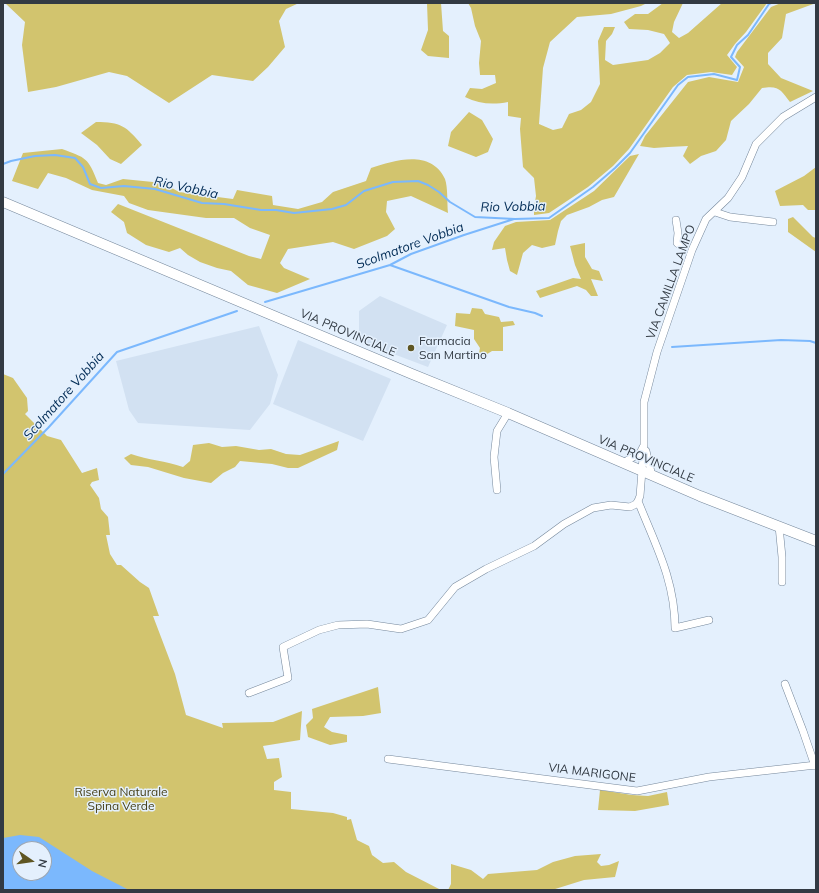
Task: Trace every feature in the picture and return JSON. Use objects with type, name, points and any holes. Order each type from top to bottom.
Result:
[{"type":"main road","name":"VIA PROVINCIALE","points":[[3,202],[508,413],[652,476],[816,541]]},
{"type":"street","name":"VIA CAMILLA LAMPO","points":[[638,501],[640,496],[644,445],[644,402],[657,352],[690,249],[706,219],[728,198],[742,177],[756,144],[783,117],[816,97]]},
{"type":"street","points":[[715,212],[730,217],[773,222]]},
{"type":"street","points":[[676,220],[678,233],[677,243],[680,245]]},
{"type":"street","points":[[497,490],[494,457],[497,431],[508,413]]},
{"type":"street","points":[[623,463],[640,453],[644,445]]},
{"type":"street","points":[[644,445],[652,476]]},
{"type":"street","points":[[249,693],[288,678],[283,647],[319,630],[338,625],[367,624],[401,629],[428,620],[455,587],[486,569],[534,546],[564,524],[593,508],[611,505],[630,507],[638,501],[671,585],[675,610],[675,628],[709,620]]},
{"type":"street","points":[[780,526],[782,582]]},
{"type":"street","points":[[785,684],[815,765]]},
{"type":"street","name":"VIA MARIGONE","points":[[388,759],[637,791],[709,777],[815,765]]},
{"type":"shaded area","points":[[380,296],[447,325],[428,367],[359,341],[359,311]]},
{"type":"shaded area","points":[[259,326],[278,375],[270,404],[250,430],[138,423],[129,410],[116,361]]},
{"type":"shaded area","points":[[298,340],[391,379],[363,441],[273,404]]},
{"type":"green space","points":[[5,3],[299,3],[286,9],[279,21],[285,47],[268,67],[253,81],[212,75],[169,103],[127,76],[109,72],[56,87],[28,92],[22,45],[25,22]]},
{"type":"green space","points":[[427,3],[441,3],[443,31],[449,36],[449,58],[428,56],[421,50],[428,30]]},
{"type":"green space","points":[[468,3],[647,3],[611,14],[577,17],[550,42],[543,68],[539,124],[553,130],[562,128],[569,114],[581,110],[591,102],[600,84],[598,41],[604,27],[615,27],[612,34],[606,41],[605,60],[613,65],[648,60],[660,53],[670,43],[664,34],[648,30],[629,29],[624,22],[635,14],[648,14],[663,3],[683,3],[674,22],[672,32],[679,38],[688,33],[722,3],[767,3],[727,55],[737,67],[732,75],[711,72],[687,75],[673,87],[629,149],[613,166],[588,187],[549,213],[534,215],[536,196],[534,178],[523,167],[520,129],[521,118],[508,116],[508,102],[486,103],[465,97],[470,88],[482,89],[496,83],[495,75],[480,75],[479,63],[481,41],[475,26],[471,8]]},
{"type":"green space","points":[[781,3],[816,3],[786,14],[782,38],[768,53],[768,64],[781,78],[813,91],[790,102],[779,89],[772,87],[762,88],[749,104],[731,121],[726,140],[716,151],[701,156],[690,164],[683,156],[688,146],[654,148],[640,146],[645,136],[688,82],[709,77],[738,82],[744,67],[735,57],[737,52],[771,7]]},
{"type":"green space","points":[[469,112],[482,120],[493,139],[488,152],[476,157],[448,146],[451,132]]},
{"type":"green space","points":[[96,122],[111,123],[122,126],[132,133],[142,145],[121,164],[110,159],[97,145],[81,133]]},
{"type":"green space","points":[[62,149],[76,154],[89,163],[98,183],[106,185],[123,179],[163,183],[179,192],[233,199],[237,190],[272,196],[273,205],[298,209],[322,202],[333,192],[366,181],[371,168],[401,160],[422,160],[439,170],[445,179],[448,213],[411,196],[387,201],[386,212],[395,229],[387,236],[354,249],[333,242],[288,249],[280,263],[284,268],[310,279],[277,293],[248,285],[231,271],[200,262],[180,248],[169,252],[146,245],[127,233],[124,222],[111,212],[118,204],[249,256],[261,259],[270,235],[250,228],[234,218],[206,218],[148,210],[129,203],[124,196],[92,190],[66,178],[48,173],[38,189],[12,181],[23,153]]},
{"type":"green space","points":[[639,154],[614,197],[602,200],[589,207],[567,215],[561,221],[555,245],[542,248],[532,245],[523,253],[517,275],[510,271],[505,248],[492,250],[494,242],[505,226],[516,222],[550,220],[594,191],[630,156]]},
{"type":"green space","points":[[816,167],[816,210],[808,210],[803,205],[780,206],[775,191],[804,176]]},
{"type":"green space","points":[[793,217],[813,237],[816,238],[816,252],[788,232],[788,219]]},
{"type":"green space","points":[[585,243],[585,257],[592,269],[599,271],[603,281],[591,279],[598,296],[591,296],[586,290],[577,286],[540,298],[536,291],[573,278],[581,279],[575,265],[570,246]]},
{"type":"green space","points":[[472,308],[482,309],[485,314],[499,317],[501,322],[513,321],[515,325],[503,327],[503,351],[492,351],[484,356],[479,353],[480,348],[474,339],[474,330],[455,326],[456,313],[470,314]]},
{"type":"green space","name":"Riserva Naturale Spina Verde","points":[[3,374],[13,378],[27,398],[28,411],[25,414],[47,436],[61,440],[82,473],[97,468],[99,480],[92,482],[90,485],[99,498],[101,509],[108,517],[110,535],[106,535],[110,554],[117,565],[121,565],[149,588],[159,616],[153,616],[175,674],[186,715],[223,728],[222,723],[273,722],[302,711],[300,740],[263,746],[267,759],[279,758],[282,777],[274,782],[274,790],[291,792],[291,809],[333,813],[347,817],[347,820],[351,819],[357,840],[369,846],[372,855],[383,863],[394,862],[406,872],[441,890],[3,890]]},
{"type":"green space","points":[[339,441],[337,450],[298,468],[240,461],[235,467],[223,473],[211,483],[184,478],[148,467],[131,465],[124,458],[131,454],[183,467],[190,461],[193,445],[209,443],[222,447],[236,446],[259,450],[271,449],[286,454],[300,455]]},
{"type":"green space","points":[[378,687],[381,713],[363,716],[330,717],[324,727],[332,732],[347,735],[347,742],[330,745],[308,737],[306,725],[313,718],[312,709]]},
{"type":"green space","points":[[600,790],[648,796],[667,792],[669,805],[635,811],[598,810]]},
{"type":"green space","points":[[601,854],[597,862],[601,866],[619,861],[615,877],[584,880],[552,890],[448,890],[451,884],[451,864],[471,870],[483,879],[488,874],[537,870],[553,862],[575,856]]},
{"type":"water","points":[[20,835],[39,837],[45,841],[12,841],[12,881],[52,881],[52,845],[92,871],[129,890],[3,890],[3,838]]},
{"type":"waterway","name":"Rio Vobbia","points":[[3,164],[35,156],[55,155],[75,158],[83,167],[90,184],[101,188],[124,186],[155,189],[202,203],[224,204],[261,210],[276,210],[294,213],[332,209],[346,205],[364,191],[393,182],[418,181],[428,185],[450,202],[475,217],[515,219],[549,218],[593,187],[630,153],[678,85],[688,77],[714,74],[737,80],[740,67],[731,57],[737,45],[748,35],[771,3]]},
{"type":"waterway","name":"Scolmatore Vobbia","points":[[265,302],[390,265],[411,254],[514,219]]},
{"type":"waterway","points":[[390,265],[509,307],[542,316]]},
{"type":"waterway","name":"Scolmatore Vobbia","points":[[3,474],[48,428],[117,352],[237,311]]},
{"type":"waterway","points":[[672,347],[781,340],[810,341],[816,343]]},
{"type":"tunnel","points":[[680,245],[688,248]]},
{"type":"place","name":"Farmacia San Martino","points":[[411,348]]}]
